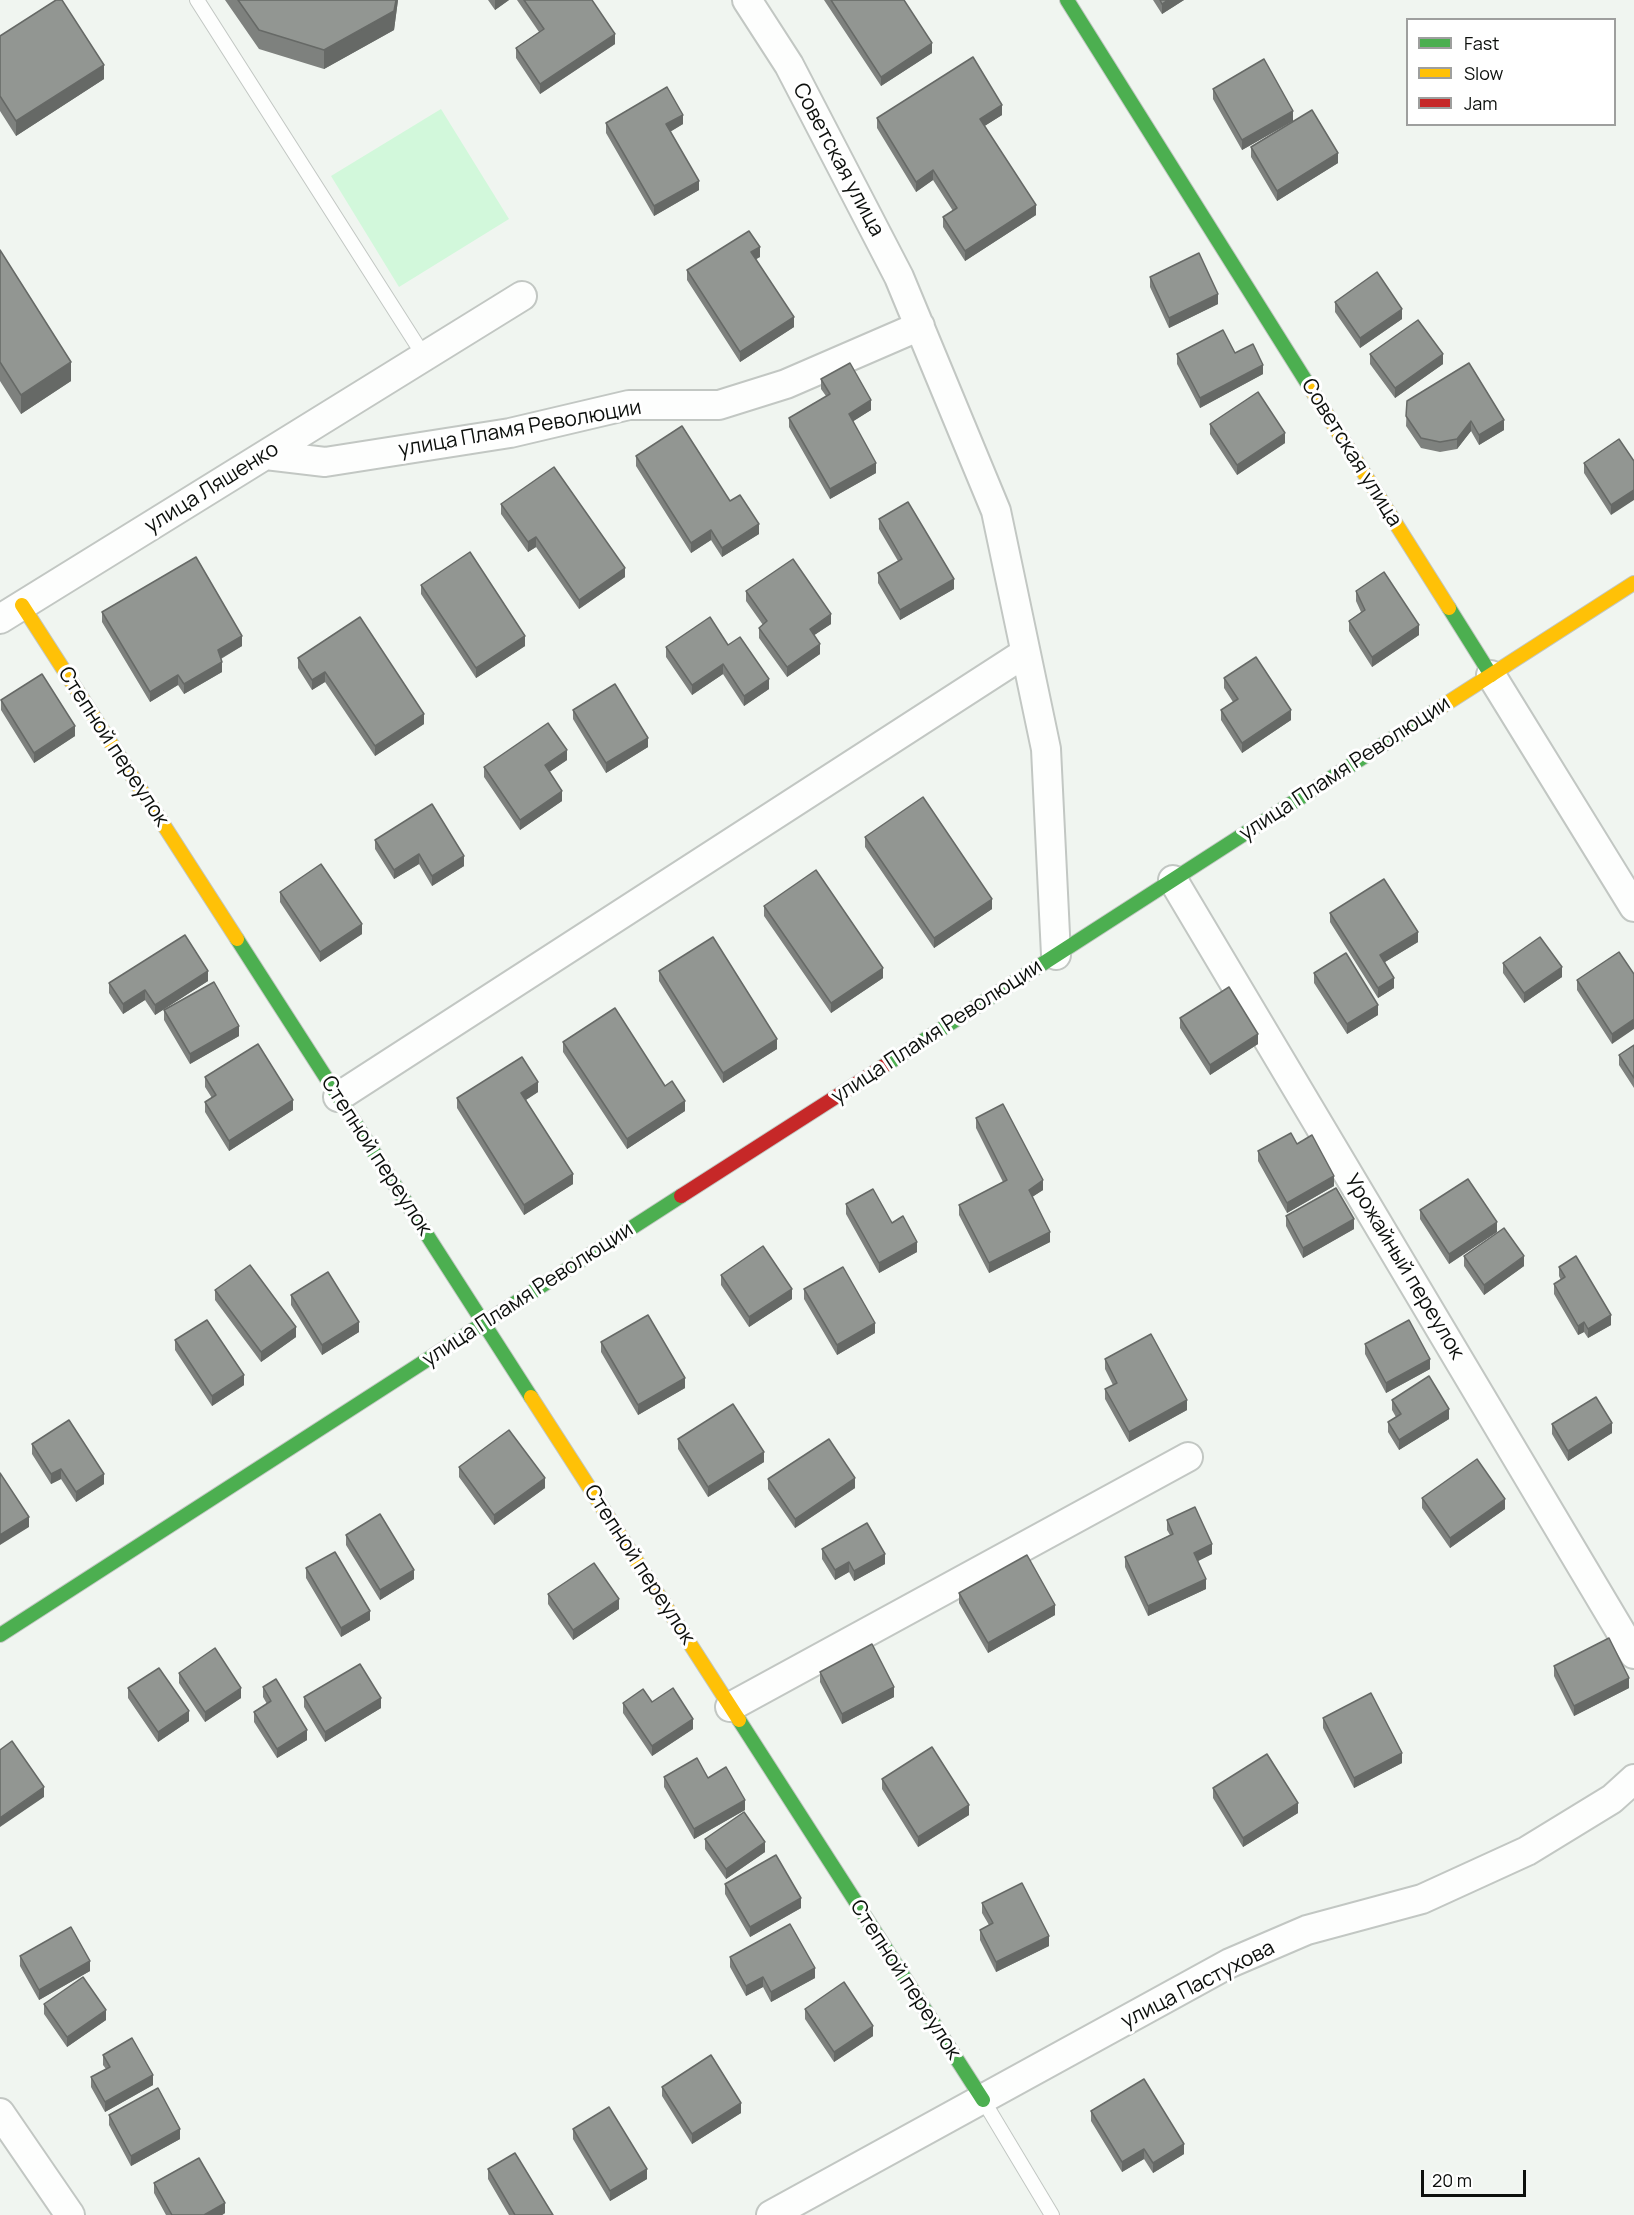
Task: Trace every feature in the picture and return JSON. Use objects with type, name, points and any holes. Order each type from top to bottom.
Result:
[{"type":"street","name":"Советская улица","points":[[747,0],[789,65],[899,277],[920,326]]},
{"type":"street","name":"Советская улица","points":[[1067,0],[1634,907]]},
{"type":"street","name":"улица Ляшенко","points":[[11,612],[522,296]]},
{"type":"street","name":"улица Пламя Революции","points":[[266,454],[325,462],[510,433],[629,405],[719,405],[786,384],[920,326],[996,511],[1046,749],[1056,955]]},
{"type":"street","name":"улица Пламя Революции","points":[[0,1635],[1634,583]]},
{"type":"street","name":"Степной переулок","points":[[11,612],[338,1097],[983,2100]]},
{"type":"street","points":[[338,1097],[1026,653]]},
{"type":"street","name":"Урожайный переулок","points":[[1173,880],[1634,1654]]},
{"type":"street","points":[[730,1707],[1188,1457]]},
{"type":"street","name":"улица Пастухова","points":[[771,2215],[1230,1963],[1307,1930],[1422,1899],[1527,1851],[1612,1799],[1634,1779]]},
{"type":"street","points":[[0,2113],[70,2215]]},
{"type":"lane","points":[[197,0],[424,356]]},
{"type":"lane","points":[[983,2100],[1052,2215]]},
{"type":"green space","points":[[441,109],[509,219],[399,287],[331,176]]},
{"type":"building","points":[[56,0],[62,0],[104,65],[16,121],[0,96],[0,36]]},
{"type":"building","points":[[238,0],[396,0],[394,11],[324,50],[259,30]]},
{"type":"building","points":[[524,0],[592,0],[615,34],[540,84],[516,48],[544,29]]},
{"type":"building","points":[[831,0],[904,0],[932,43],[881,77]]},
{"type":"building","points":[[973,57],[1002,105],[980,119],[1036,205],[965,251],[943,217],[957,208],[933,170],[916,182],[877,118]]},
{"type":"building","points":[[1264,59],[1293,111],[1242,140],[1213,89]]},
{"type":"building","points":[[667,87],[683,115],[666,124],[699,181],[654,206],[606,123]]},
{"type":"building","points":[[1312,110],[1338,153],[1277,191],[1251,147]]},
{"type":"building","points":[[749,231],[760,247],[751,252],[794,317],[740,352],[687,270]]},
{"type":"building","points":[[0,250],[71,362],[21,395],[0,362]]},
{"type":"building","points":[[1199,253],[1218,294],[1169,318],[1150,277]]},
{"type":"building","points":[[1377,272],[1402,309],[1360,338],[1335,302]]},
{"type":"building","points":[[1418,320],[1443,354],[1395,388],[1370,354]]},
{"type":"building","points":[[1223,330],[1235,353],[1253,344],[1263,365],[1200,398],[1177,354]]},
{"type":"building","points":[[850,363],[871,400],[849,414],[876,463],[830,489],[789,418],[830,394],[821,379]]},
{"type":"building","points":[[1469,363],[1504,420],[1479,435],[1471,421],[1457,439],[1440,442],[1421,438],[1406,416],[1407,401]]},
{"type":"building","points":[[1258,392],[1285,433],[1237,465],[1210,424]]},
{"type":"building","points":[[682,426],[730,501],[740,495],[759,524],[722,548],[711,530],[691,543],[636,456]]},
{"type":"building","points":[[1619,439],[1634,461],[1634,490],[1611,505],[1584,463]]},
{"type":"building","points":[[554,467],[625,568],[579,600],[536,537],[528,542],[501,504]]},
{"type":"building","points":[[908,502],[954,579],[900,610],[878,573],[902,559],[879,519]]},
{"type":"building","points":[[470,552],[525,636],[476,668],[421,585]]},
{"type":"building","points":[[196,557],[242,636],[218,650],[222,662],[184,684],[178,675],[150,692],[102,612]]},
{"type":"building","points":[[793,559],[831,614],[810,629],[820,644],[787,667],[759,628],[767,621],[746,591]]},
{"type":"building","points":[[1384,572],[1419,625],[1372,657],[1349,621],[1365,610],[1356,591]]},
{"type":"building","points":[[360,617],[424,714],[375,746],[325,672],[312,680],[298,658]]},
{"type":"building","points":[[710,617],[728,645],[740,637],[769,679],[744,696],[723,664],[692,685],[666,647]]},
{"type":"building","points":[[1256,657],[1291,710],[1242,743],[1221,710],[1238,699],[1224,678]]},
{"type":"building","points":[[42,674],[75,726],[34,753],[1,700]]},
{"type":"building","points":[[615,684],[648,738],[606,763],[573,710]]},
{"type":"building","points":[[548,723],[567,750],[545,765],[562,791],[520,820],[484,767]]},
{"type":"building","points":[[923,797],[992,899],[934,938],[865,837]]},
{"type":"building","points":[[432,804],[464,856],[432,876],[419,854],[394,870],[375,840]]},
{"type":"building","points":[[321,864],[362,924],[320,952],[280,892]]},
{"type":"building","points":[[816,870],[883,968],[831,1003],[764,906]]},
{"type":"building","points":[[1384,879],[1418,932],[1380,955],[1394,978],[1378,988],[1330,913]]},
{"type":"building","points":[[185,935],[208,971],[155,1005],[145,990],[123,1004],[109,983]]},
{"type":"building","points":[[713,937],[777,1039],[723,1073],[659,971]]},
{"type":"building","points":[[1540,937],[1562,967],[1524,993],[1503,963]]},
{"type":"building","points":[[1619,952],[1634,974],[1634,1019],[1612,1034],[1577,980]]},
{"type":"building","points":[[1346,953],[1378,1005],[1347,1024],[1314,973]]},
{"type":"building","points":[[214,982],[239,1026],[190,1054],[164,1010]]},
{"type":"building","points":[[1229,987],[1258,1034],[1210,1065],[1180,1018]]},
{"type":"building","points":[[615,1008],[665,1086],[672,1081],[685,1101],[627,1139],[563,1042]]},
{"type":"building","points":[[258,1044],[293,1100],[229,1141],[205,1102],[216,1095],[205,1077]]},
{"type":"building","points":[[1634,1045],[1634,1078],[1619,1055]]},
{"type":"building","points":[[522,1057],[538,1082],[521,1093],[573,1174],[524,1205],[457,1098]]},
{"type":"building","points":[[1003,1104],[1043,1180],[1029,1190],[1050,1232],[989,1263],[959,1205],[1007,1180],[976,1118]]},
{"type":"building","points":[[1291,1133],[1297,1144],[1312,1135],[1334,1176],[1287,1203],[1258,1151]]},
{"type":"building","points":[[1468,1179],[1497,1222],[1449,1254],[1420,1210]]},
{"type":"building","points":[[1336,1188],[1354,1219],[1303,1248],[1286,1216]]},
{"type":"building","points":[[873,1189],[892,1223],[903,1216],[917,1242],[879,1263],[846,1204]]},
{"type":"building","points":[[1504,1228],[1524,1256],[1484,1285],[1464,1256]]},
{"type":"building","points":[[763,1246],[792,1289],[749,1317],[721,1275]]},
{"type":"building","points":[[1576,1256],[1611,1315],[1588,1329],[1584,1322],[1578,1326],[1554,1284],[1565,1277],[1559,1267]]},
{"type":"building","points":[[250,1265],[296,1327],[261,1352],[215,1290]]},
{"type":"building","points":[[843,1267],[875,1323],[837,1345],[804,1289]]},
{"type":"building","points":[[328,1272],[359,1322],[322,1345],[291,1295]]},
{"type":"building","points":[[648,1315],[685,1378],[638,1405],[601,1342]]},
{"type":"building","points":[[207,1320],[244,1375],[212,1396],[175,1340]]},
{"type":"building","points":[[1409,1320],[1430,1359],[1386,1383],[1365,1344]]},
{"type":"building","points":[[1151,1334],[1187,1400],[1129,1432],[1105,1389],[1117,1383],[1105,1359]]},
{"type":"building","points":[[1429,1376],[1449,1409],[1399,1440],[1388,1422],[1401,1414],[1392,1400]]},
{"type":"building","points":[[1596,1397],[1612,1423],[1568,1451],[1552,1424]]},
{"type":"building","points":[[733,1404],[764,1452],[708,1487],[678,1439]]},
{"type":"building","points":[[69,1420],[104,1474],[76,1492],[61,1469],[51,1474],[32,1444]]},
{"type":"building","points":[[509,1430],[545,1478],[494,1515],[459,1467]]},
{"type":"building","points":[[829,1439],[855,1478],[795,1519],[768,1479]]},
{"type":"building","points":[[1477,1459],[1505,1499],[1450,1538],[1422,1498]]},
{"type":"building","points":[[0,1473],[29,1517],[0,1535]]},
{"type":"building","points":[[1195,1507],[1212,1544],[1194,1553],[1206,1579],[1148,1606],[1125,1557],[1173,1534],[1167,1520]]},
{"type":"building","points":[[380,1514],[414,1570],[380,1590],[346,1535]]},
{"type":"building","points":[[867,1523],[885,1554],[854,1571],[849,1562],[835,1570],[822,1549]]},
{"type":"building","points":[[335,1552],[370,1611],[341,1628],[306,1568]]},
{"type":"building","points":[[1027,1555],[1055,1605],[988,1643],[959,1593]]},
{"type":"building","points":[[594,1563],[619,1599],[573,1630],[548,1594]]},
{"type":"building","points":[[1609,1638],[1629,1678],[1574,1706],[1554,1666]]},
{"type":"building","points":[[872,1644],[894,1687],[842,1714],[820,1672]]},
{"type":"building","points":[[215,1648],[241,1688],[205,1712],[179,1673]]},
{"type":"building","points":[[360,1664],[381,1698],[325,1732],[304,1697]]},
{"type":"building","points":[[159,1668],[189,1711],[158,1732],[128,1688]]},
{"type":"building","points":[[276,1679],[307,1730],[277,1749],[254,1712],[271,1701],[263,1687]]},
{"type":"building","points":[[673,1688],[693,1719],[652,1746],[623,1703],[643,1689],[652,1702]]},
{"type":"building","points":[[1371,1693],[1402,1753],[1354,1778],[1323,1718]]},
{"type":"building","points":[[12,1741],[44,1787],[0,1818],[0,1750]]},
{"type":"building","points":[[932,1747],[969,1805],[918,1837],[882,1779]]},
{"type":"building","points":[[1267,1754],[1298,1803],[1243,1838],[1213,1788]]},
{"type":"building","points":[[697,1758],[708,1778],[726,1767],[745,1800],[694,1829],[664,1777]]},
{"type":"building","points":[[744,1812],[765,1842],[726,1869],[705,1839]]},
{"type":"building","points":[[776,1855],[801,1898],[750,1927],[725,1884]]},
{"type":"building","points":[[1022,1883],[1049,1936],[996,1962],[980,1930],[993,1923],[982,1903]]},
{"type":"building","points":[[790,1924],[815,1968],[771,1992],[763,1977],[746,1986],[730,1957]]},
{"type":"building","points":[[71,1927],[90,1961],[39,1990],[20,1956]]},
{"type":"building","points":[[83,1977],[106,2010],[67,2037],[44,2004]]},
{"type":"building","points":[[844,1982],[873,2026],[834,2052],[805,2009]]},
{"type":"building","points":[[132,2038],[153,2075],[105,2102],[91,2077],[110,2067],[103,2055]]},
{"type":"building","points":[[711,2055],[741,2103],[692,2134],[662,2087]]},
{"type":"building","points":[[1144,2079],[1184,2144],[1153,2163],[1144,2149],[1122,2162],[1091,2111]]},
{"type":"building","points":[[158,2088],[180,2129],[131,2156],[109,2115]]},
{"type":"building","points":[[609,2107],[647,2169],[610,2191],[573,2129]]},
{"type":"building","points":[[515,2153],[553,2215],[515,2215],[488,2169]]},
{"type":"building","points":[[199,2158],[225,2203],[204,2215],[172,2215],[154,2183]]},
{"type":"traffic: fast","points":[[1067,0],[1309,386]]},
{"type":"traffic: fast","points":[[1449,608],[1491,675]]},
{"type":"traffic: fast","points":[[884,1066],[1438,709]]},
{"type":"traffic: fast","points":[[237,939],[531,1397]]},
{"type":"traffic: fast","points":[[0,1635],[681,1196]]},
{"type":"traffic: fast","points":[[739,1720],[983,2100]]},
{"type":"traffic: slow","points":[[1309,386],[1449,608]]},
{"type":"traffic: slow","points":[[1438,709],[1634,583]]},
{"type":"traffic: slow","points":[[22,605],[237,939]]},
{"type":"traffic: slow","points":[[531,1397],[739,1720]]},
{"type":"traffic: jam","points":[[681,1196],[884,1066]]}]
